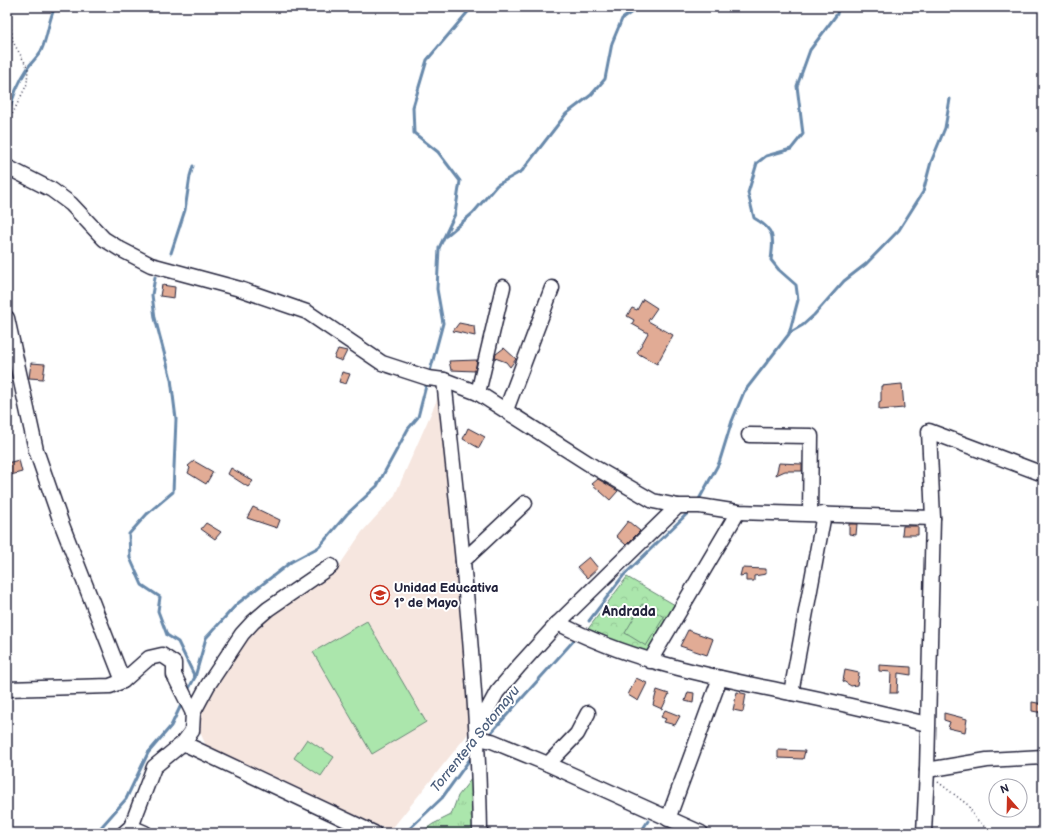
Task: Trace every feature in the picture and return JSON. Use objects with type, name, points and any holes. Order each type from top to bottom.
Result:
[{"type":"street","points":[[7,168],[52,190],[71,204],[104,239],[120,249],[151,265],[240,289],[307,312],[382,363],[428,378],[444,380],[478,393],[594,467],[652,501],[738,512],[810,513],[933,518]]},
{"type":"street","points":[[478,393],[503,287]]},
{"type":"street","points":[[506,410],[552,288]]},
{"type":"street","points":[[7,318],[36,450],[62,525],[123,681]]},
{"type":"street","points":[[444,380],[463,561],[477,734],[480,833]]},
{"type":"street","points":[[924,833],[933,518],[929,431],[1043,474]]},
{"type":"street","points":[[749,435],[811,436],[810,513]]},
{"type":"street","points":[[463,561],[524,503]]},
{"type":"street","points":[[477,734],[497,692],[558,623],[688,506]]},
{"type":"street","points":[[650,661],[738,512]]},
{"type":"street","points":[[791,693],[824,514]]},
{"type":"street","points":[[144,833],[128,830],[154,767],[183,743],[192,731],[193,714],[223,662],[242,634],[253,622],[332,566]]},
{"type":"street","points":[[558,623],[606,646],[650,661],[927,724]]},
{"type":"street","points":[[7,688],[110,686],[123,681],[149,658],[162,655],[174,663],[174,675],[193,714]]},
{"type":"street","points":[[668,818],[720,678]]},
{"type":"street","points":[[548,764],[577,734],[588,713]]},
{"type":"street","points":[[477,734],[548,764],[701,833]]},
{"type":"street","points":[[183,743],[373,833]]},
{"type":"street","points":[[927,770],[987,760],[1043,757]]},
{"type":"path","points":[[7,147],[11,145],[10,119],[27,84],[28,68],[13,42],[8,7]]},
{"type":"path","points":[[927,770],[940,784],[968,805],[975,818],[991,833]]},
{"type":"shaded area","name":"Unidad Educativa 1° de Mayo","points":[[440,393],[471,730],[391,830],[353,818],[208,750],[199,730],[201,717],[214,682],[234,656],[267,618],[335,572],[362,532],[394,497]]},
{"type":"green space","points":[[627,577],[675,605],[646,654],[588,629]]},
{"type":"green space","points":[[642,604],[664,617],[646,646],[625,633]]},
{"type":"green space","points":[[367,621],[426,722],[372,754],[313,652]]},
{"type":"green space","points":[[307,739],[334,757],[321,776],[294,758]]},
{"type":"green space","points":[[475,774],[476,833],[420,833],[433,824],[451,815],[458,796]]},
{"type":"building","points":[[162,285],[175,287],[174,298],[160,296]]},
{"type":"building","points":[[643,299],[657,308],[648,321],[673,335],[657,364],[637,353],[648,333],[632,324],[634,320],[627,316],[632,308],[637,310]]},
{"type":"building","points":[[459,323],[474,326],[475,336],[453,331]]},
{"type":"building","points":[[504,348],[516,359],[510,367],[506,362],[495,358],[496,354]]},
{"type":"building","points":[[338,349],[347,351],[342,361],[334,358]]},
{"type":"building","points":[[477,360],[475,371],[451,370],[449,361]]},
{"type":"building","points":[[31,363],[45,364],[43,379],[29,378]]},
{"type":"building","points":[[342,372],[350,374],[346,384],[339,382]]},
{"type":"building","points":[[902,384],[904,408],[879,410],[879,402],[881,401],[881,386]]},
{"type":"building","points":[[468,428],[485,437],[479,448],[463,439]]},
{"type":"building","points":[[19,460],[22,472],[7,476],[7,463]]},
{"type":"building","points":[[194,461],[213,472],[206,484],[188,473],[190,468],[188,466]]},
{"type":"building","points":[[779,463],[802,464],[802,471],[785,471],[776,475]]},
{"type":"building","points":[[231,468],[253,481],[248,487],[228,474]]},
{"type":"building","points":[[598,479],[618,491],[610,500],[592,484]]},
{"type":"building","points":[[253,507],[280,520],[277,528],[247,518]]},
{"type":"building","points":[[628,521],[640,531],[626,545],[616,536]]},
{"type":"building","points":[[206,523],[221,532],[215,539],[201,529]]},
{"type":"building","points":[[849,524],[857,524],[856,535],[849,534]]},
{"type":"building","points":[[903,526],[918,526],[918,535],[902,535]]},
{"type":"building","points":[[589,557],[598,568],[587,578],[577,567]]},
{"type":"building","points":[[742,568],[766,569],[766,574],[754,576],[754,581],[746,581],[746,575],[740,576]]},
{"type":"building","points":[[688,630],[713,639],[707,655],[680,646]]},
{"type":"building","points":[[879,665],[911,667],[911,675],[898,673],[897,693],[890,693],[891,672],[879,671]]},
{"type":"building","points":[[845,670],[859,673],[857,685],[851,686],[843,681]]},
{"type":"building","points":[[636,678],[647,683],[638,701],[628,695]]},
{"type":"building","points":[[657,690],[669,694],[662,709],[653,705]]},
{"type":"building","points":[[688,692],[694,693],[693,703],[685,701]]},
{"type":"building","points":[[737,692],[746,694],[743,712],[733,710]]},
{"type":"building","points":[[1032,702],[1043,704],[1043,713],[1032,711]]},
{"type":"building","points":[[665,710],[680,716],[675,725],[664,722],[666,719],[661,717]]},
{"type":"building","points":[[944,713],[967,719],[965,732],[948,728],[950,722],[944,720]]},
{"type":"building","points":[[778,750],[805,751],[803,759],[778,758]]},
{"type":"waterway","points":[[7,116],[19,83],[29,66],[41,51],[55,7]]},
{"type":"waterway","points":[[429,375],[443,323],[437,289],[439,248],[455,214],[460,181],[438,152],[414,133],[413,107],[427,60],[472,7]]},
{"type":"waterway","points":[[446,236],[473,213],[497,185],[522,171],[566,114],[591,95],[605,79],[612,43],[622,19],[639,7]]},
{"type":"waterway","name":"Torrentera Sotomayu","points":[[698,501],[719,463],[732,421],[744,392],[789,334],[798,300],[796,285],[779,270],[771,260],[773,245],[772,235],[766,226],[754,218],[748,193],[757,163],[766,156],[791,149],[803,134],[797,86],[810,50],[837,14],[838,7]]},
{"type":"waterway","points":[[789,333],[803,325],[814,315],[844,281],[866,264],[899,230],[923,192],[931,162],[945,128],[950,99]]},
{"type":"waterway","points":[[171,253],[185,210],[193,166]]},
{"type":"waterway","points":[[155,277],[152,295],[155,318],[171,379],[176,419],[173,492],[147,514],[129,534],[130,558],[142,585],[160,597],[158,611],[167,635],[178,642],[195,677]]},
{"type":"waterway","points":[[187,692],[195,677],[206,638],[237,604],[291,562],[319,547],[347,514],[377,486],[408,429],[418,417],[427,382]]},
{"type":"waterway","name":"Torrentera Sotomayu","points":[[589,621],[623,576],[691,510]]},
{"type":"waterway","name":"Torrentera Sotomayu","points":[[488,736],[576,638]]},
{"type":"waterway","points":[[96,833],[126,799],[148,753],[171,726],[182,703]]},
{"type":"waterway","name":"Torrentera Sotomayu","points":[[405,833],[442,798],[473,755]]},
{"type":"waterway","points":[[640,833],[648,821]]},
{"type":"place","name":"Unidad Educativa 1° de Mayo","points":[[380,595]]},
{"type":"district","name":"Andrada","points":[[629,611]]}]
